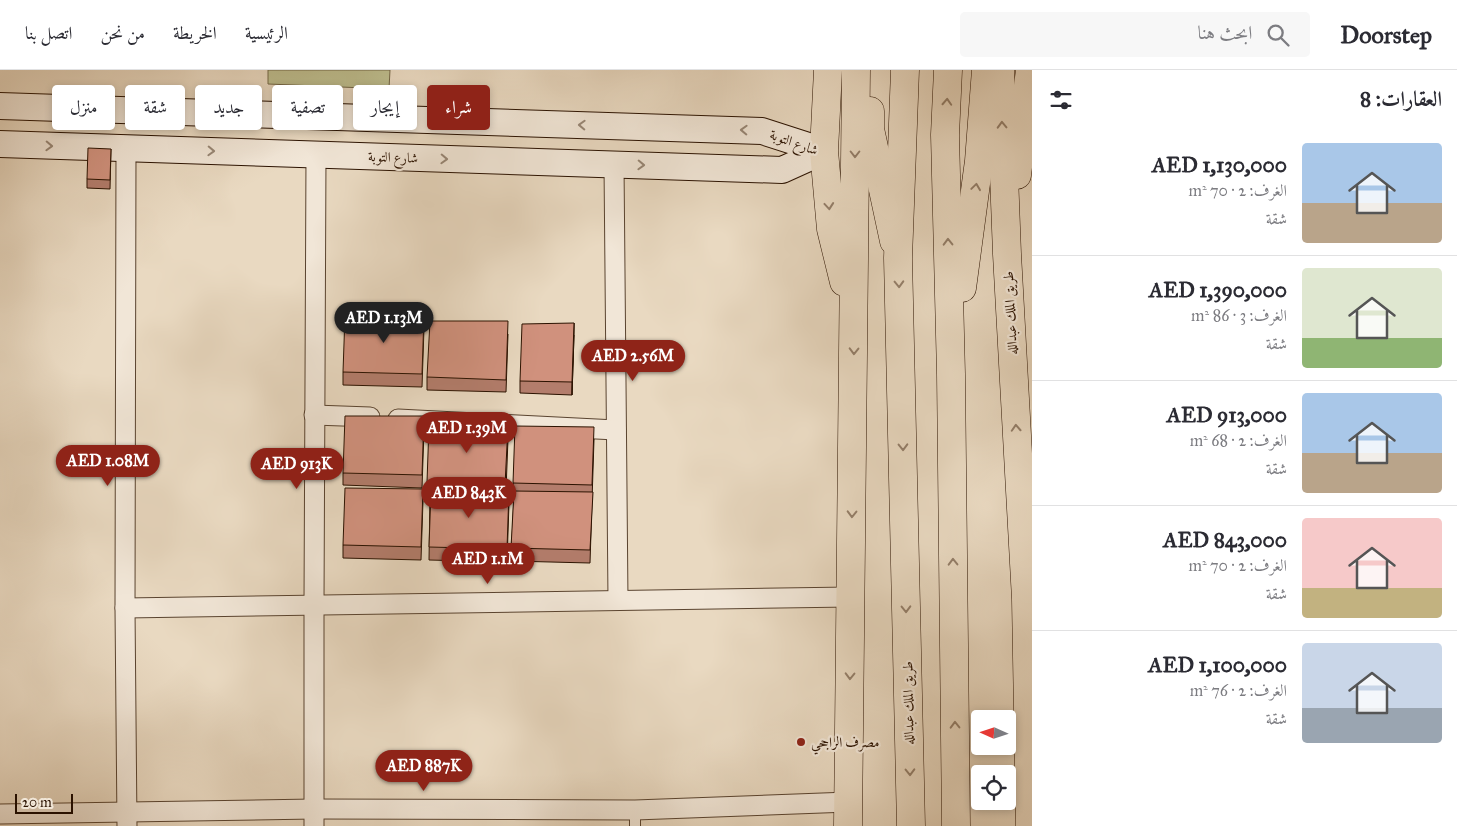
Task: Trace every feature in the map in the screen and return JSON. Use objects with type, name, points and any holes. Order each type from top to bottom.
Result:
[{"type":"main road","points":[[828,70],[824,151],[831,229],[854,320]]},
{"type":"main road","points":[[848,814],[856,70]]},
{"type":"main road","points":[[869,70],[870,130],[898,258]]},
{"type":"main road","name":"طريق الملك عبدالله","points":[[904,70],[898,258],[911,826]]},
{"type":"main road","points":[[948,70],[945,135],[958,818]]},
{"type":"main road","points":[[951,374],[979,161],[986,70]]},
{"type":"main road","name":"طريق الملك عبدالله","points":[[1000,70],[1007,254],[1026,599],[1031,795],[1030,826]]},
{"type":"main road","points":[[1007,254],[1030,70]]},
{"type":"main road","name":"شارع التوبة","points":[[0,106],[762,131],[824,151]]},
{"type":"main road","name":"شارع التوبة","points":[[0,144],[782,170],[824,151]]},
{"type":"street","points":[[126,148],[125,608],[127,819]]},
{"type":"street","points":[[314,817],[316,154]]},
{"type":"street","points":[[614,164],[618,600]]},
{"type":"street","points":[[314,415],[616,430]]},
{"type":"street","points":[[125,608],[851,597]]},
{"type":"street","points":[[0,814],[127,819],[314,817],[635,818],[848,814]]},
{"type":"green space","points":[[268,70],[390,70],[389,85],[353,85],[353,88],[343,87],[343,85],[268,84]]},
{"type":"building","points":[[88,148],[111,149],[110,180],[87,179]]},
{"type":"building","points":[[345,315],[424,315],[422,374],[343,372]]},
{"type":"building","points":[[430,321],[508,321],[506,380],[427,377]]},
{"type":"building","points":[[574,323],[572,382],[520,381],[522,324]]},
{"type":"building","points":[[345,416],[424,416],[422,475],[343,473]]},
{"type":"building","points":[[429,425],[508,426],[505,485],[427,482]]},
{"type":"building","points":[[515,426],[594,427],[592,485],[513,483]]},
{"type":"building","points":[[345,488],[423,489],[421,547],[343,545]]},
{"type":"building","points":[[431,490],[509,490],[507,549],[429,547]]},
{"type":"building","points":[[514,491],[593,492],[590,550],[511,548]]},
{"type":"place","name":"مصرف الراجحي","points":[[801,742]]}]
